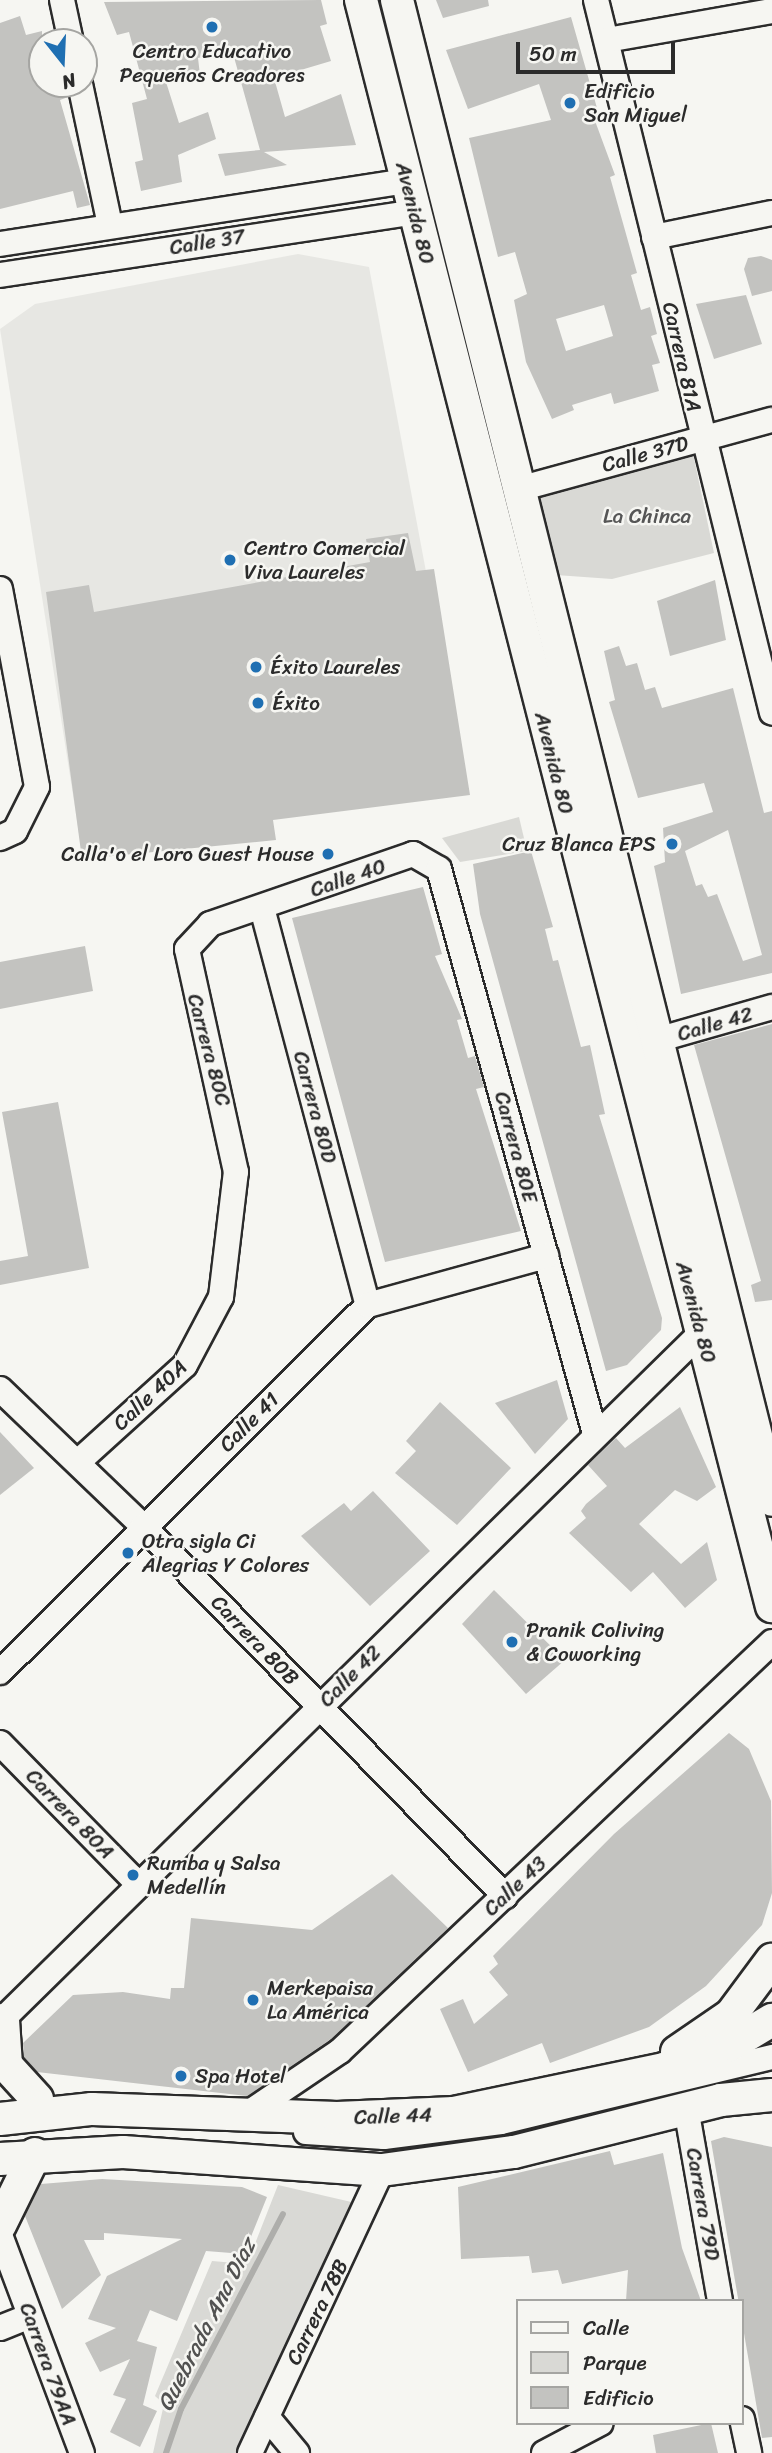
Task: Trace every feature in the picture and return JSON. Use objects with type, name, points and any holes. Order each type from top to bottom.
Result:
[{"type":"main road","name":"Avenida 80","points":[[361,0],[772,1605]]},
{"type":"main road","name":"Avenida 80","points":[[397,0],[772,1500]]},
{"type":"main road","points":[[615,2079],[676,2053],[731,2015],[772,1960]]},
{"type":"main road","name":"Calle 44","points":[[0,2119],[72,2110],[250,2131],[454,2113],[699,2058],[772,2020]]},
{"type":"main road","points":[[1,2021],[6,2065],[37,2099]]},
{"type":"main road","points":[[0,2086],[72,2110]]},
{"type":"main road","points":[[0,2225],[20,2155],[382,2170],[514,2152],[686,2108],[772,2095]]},
{"type":"street","points":[[62,0],[68,28]]},
{"type":"street","name":"Carrera 81A","points":[[596,0],[702,438],[762,625],[772,713]]},
{"type":"street","points":[[607,40],[772,11]]},
{"type":"street","points":[[83,98],[110,225]]},
{"type":"street","name":"Calle 37","points":[[0,244],[407,181]]},
{"type":"street","name":"Calle 37","points":[[0,275],[415,212]]},
{"type":"street","points":[[654,237],[772,213]]},
{"type":"street","name":"Calle 37D","points":[[519,489],[772,420]]},
{"type":"street","points":[[0,589],[37,787],[30,809],[15,831],[0,838]]},
{"type":"street","name":"Calle 40","points":[[262,908],[413,854],[432,862]]},
{"type":"street","name":"Carrera 80E","points":[[432,862],[596,1434]]},
{"type":"street","name":"Carrera 80C","points":[[231,1239],[233,1150],[187,949],[209,924],[262,908]]},
{"type":"street","name":"Carrera 80D","points":[[262,908],[368,1305]]},
{"type":"street","name":"Calle 42","points":[[657,1040],[772,1007]]},
{"type":"street","name":"Calle 40A","points":[[78,1462],[199,1348],[221,1297],[231,1239]]},
{"type":"street","name":"Calle 41","points":[[0,1672],[368,1305],[547,1256]]},
{"type":"street","name":"Calle 42","points":[[1,2021],[702,1332]]},
{"type":"street","name":"Carrera 80B","points":[[0,1389],[144,1526],[505,1896]]},
{"type":"street","name":"Calle 43","points":[[250,2131],[505,1896],[772,1642]]},
{"type":"street","name":"Carrera 80A","points":[[0,1742],[139,1885]]},
{"type":"street","name":"Calle 44","points":[[0,2126],[113,2120],[250,2131],[384,2137],[514,2119],[772,2057]]},
{"type":"street","name":"Calle 44","points":[[20,2155],[125,2141],[250,2131],[385,2156],[438,2151],[772,2074]]},
{"type":"street","name":"Carrera 79D","points":[[686,2108],[720,2299]]},
{"type":"street","name":"Carrera 78B","points":[[250,2453],[382,2170]]},
{"type":"street","name":"Carrera 79AA","points":[[0,2235],[82,2453]]},
{"type":"street","points":[[0,2328],[30,2316]]},
{"type":"street","points":[[267,2417],[297,2453]]},
{"type":"street","points":[[544,2453],[597,2425]]},
{"type":"street","points":[[743,2425],[749,2453]]},
{"type":"shaded area","name":"Centro Comercial Viva Laureles","points":[[298,254],[369,267],[467,791],[81,846],[0,329],[35,304]]},
{"type":"green space","name":"La Chinca","points":[[692,449],[714,553],[612,579],[556,575],[533,493]]},
{"type":"green space","points":[[519,817],[527,851],[460,862],[442,838]]},
{"type":"green space","points":[[278,2185],[360,2204],[246,2453],[153,2453],[164,2404],[155,2396],[212,2261],[247,2264]]},
{"type":"building","points":[[321,0],[327,24],[320,26],[331,61],[274,78],[285,117],[341,94],[356,145],[264,152],[287,165],[225,176],[218,154],[260,150],[232,50],[198,58],[200,75],[166,82],[179,123],[208,112],[216,139],[178,155],[182,182],[141,191],[135,162],[143,160],[132,103],[147,99],[129,32],[117,35],[104,2]]},
{"type":"building","points":[[436,0],[488,0],[489,6],[443,18]]},
{"type":"building","points":[[20,16],[28,34],[28,98],[65,98],[60,100],[90,205],[77,208],[73,191],[0,209],[0,23]]},
{"type":"building","points":[[571,17],[597,108],[591,110],[615,175],[610,177],[637,273],[631,275],[641,310],[650,307],[657,334],[651,336],[660,363],[652,365],[659,391],[614,404],[611,393],[572,405],[574,410],[552,419],[526,362],[514,300],[527,294],[515,252],[498,257],[469,138],[551,120],[539,84],[468,109],[446,50]],"holes":[[[604,305],[613,336],[566,351],[556,319]]]},
{"type":"building","points":[[761,256],[772,260],[772,291],[752,296],[744,269],[748,258]]},
{"type":"building","points":[[746,295],[762,344],[714,359],[696,304]]},
{"type":"building","name":"Éxito","points":[[408,533],[416,571],[434,569],[470,795],[273,820],[276,840],[82,859],[46,592],[89,585],[94,612],[370,562],[366,539]]},
{"type":"building","points":[[715,580],[726,640],[670,656],[657,601]]},
{"type":"building","points":[[619,646],[626,666],[637,663],[645,690],[655,687],[662,708],[733,688],[764,813],[772,811],[772,973],[681,994],[654,866],[665,862],[663,828],[713,812],[704,783],[638,798],[609,702],[615,700],[604,651]],"holes":[[[728,830],[762,955],[743,961],[717,894],[708,897],[702,884],[696,886],[685,851]]]},
{"type":"building","points":[[531,851],[553,927],[545,929],[553,961],[558,960],[581,1047],[590,1045],[605,1114],[599,1115],[662,1318],[661,1330],[627,1365],[606,1371],[480,914],[473,864]]},
{"type":"building","points":[[423,887],[442,954],[435,956],[462,1019],[457,1020],[468,1058],[475,1056],[484,1087],[476,1089],[521,1231],[385,1262],[292,918]]},
{"type":"building","points":[[85,946],[93,991],[0,1009],[0,962]]},
{"type":"building","points":[[772,1024],[772,1300],[755,1302],[751,1285],[761,1281],[694,1045]]},
{"type":"building","points":[[58,1102],[89,1268],[0,1285],[0,1261],[28,1256],[2,1112]]},
{"type":"building","points":[[557,1380],[568,1419],[535,1454],[495,1403]]},
{"type":"building","points":[[440,1402],[511,1468],[457,1525],[395,1473],[416,1451],[406,1441]]},
{"type":"building","points":[[680,1407],[716,1487],[697,1501],[675,1490],[639,1524],[681,1564],[707,1542],[717,1580],[685,1608],[653,1572],[631,1592],[569,1533],[586,1518],[581,1511],[586,1504],[607,1486],[588,1465],[616,1438],[625,1448]]},
{"type":"building","points":[[0,1432],[34,1468],[0,1495]]},
{"type":"building","points":[[373,1491],[430,1551],[370,1606],[301,1536],[344,1503],[351,1511]]},
{"type":"building","name":"Pranik Coliving & Coworking","points":[[494,1590],[565,1660],[526,1694],[462,1624]]},
{"type":"building","points":[[729,1733],[749,1749],[771,1801],[772,1893],[762,1925],[706,1986],[649,2027],[550,2063],[542,2043],[468,2072],[440,2009],[463,1999],[474,2024],[508,1995],[489,1972],[498,1964],[493,1956],[614,1834]]},
{"type":"building","points":[[392,1874],[448,1928],[331,2039],[247,2096],[37,2072],[24,2057],[23,2043],[73,1995],[123,1992],[170,1999],[171,1988],[184,1988],[191,1918],[312,1930]]},
{"type":"building","points":[[724,2137],[772,2147],[772,2437],[762,2438],[744,2333],[744,2299],[738,2299],[711,2141]]},
{"type":"building","points":[[610,2151],[614,2165],[663,2153],[682,2248],[700,2299],[626,2299],[628,2270],[562,2284],[558,2270],[532,2273],[529,2256],[461,2259],[458,2187]]},
{"type":"building","points":[[102,2179],[242,2187],[267,2197],[244,2254],[206,2251],[177,2321],[150,2310],[137,2341],[157,2347],[143,2405],[157,2411],[140,2447],[110,2432],[126,2399],[113,2395],[130,2359],[100,2372],[85,2343],[116,2328],[88,2319],[107,2276],[182,2239],[104,2233],[104,2240],[84,2240],[101,2275],[62,2309],[25,2216],[41,2184]]},
{"type":"building","points":[[711,2425],[718,2453],[656,2453],[653,2435]]},
{"type":"waterway","name":"Quebrada Ana Diaz","points":[[166,2453],[181,2409],[283,2214]]},
{"type":"place","name":"Centro Educativo Pequeños Creadores","points":[[212,27]]},
{"type":"place","name":"Edificio San Miguel","points":[[570,103]]},
{"type":"place","name":"Centro Comercial Viva Laureles","points":[[230,560]]},
{"type":"place","name":"Éxito Laureles","points":[[256,667]]},
{"type":"place","name":"Éxito","points":[[258,703]]},
{"type":"place","name":"Cruz Blanca EPS","points":[[672,844]]},
{"type":"place","name":"Calla'o el Loro Guest House","points":[[328,854]]},
{"type":"place","name":"Otra sigla Ci Alegrias Y Colores","points":[[128,1553]]},
{"type":"place","name":"Pranik Coliving & Coworking","points":[[512,1642]]},
{"type":"place","name":"Rumba y Salsa Medellín","points":[[133,1875]]},
{"type":"place","name":"Merkepaisa La América","points":[[253,2000]]},
{"type":"place","name":"Spa Hotel","points":[[181,2076]]}]
